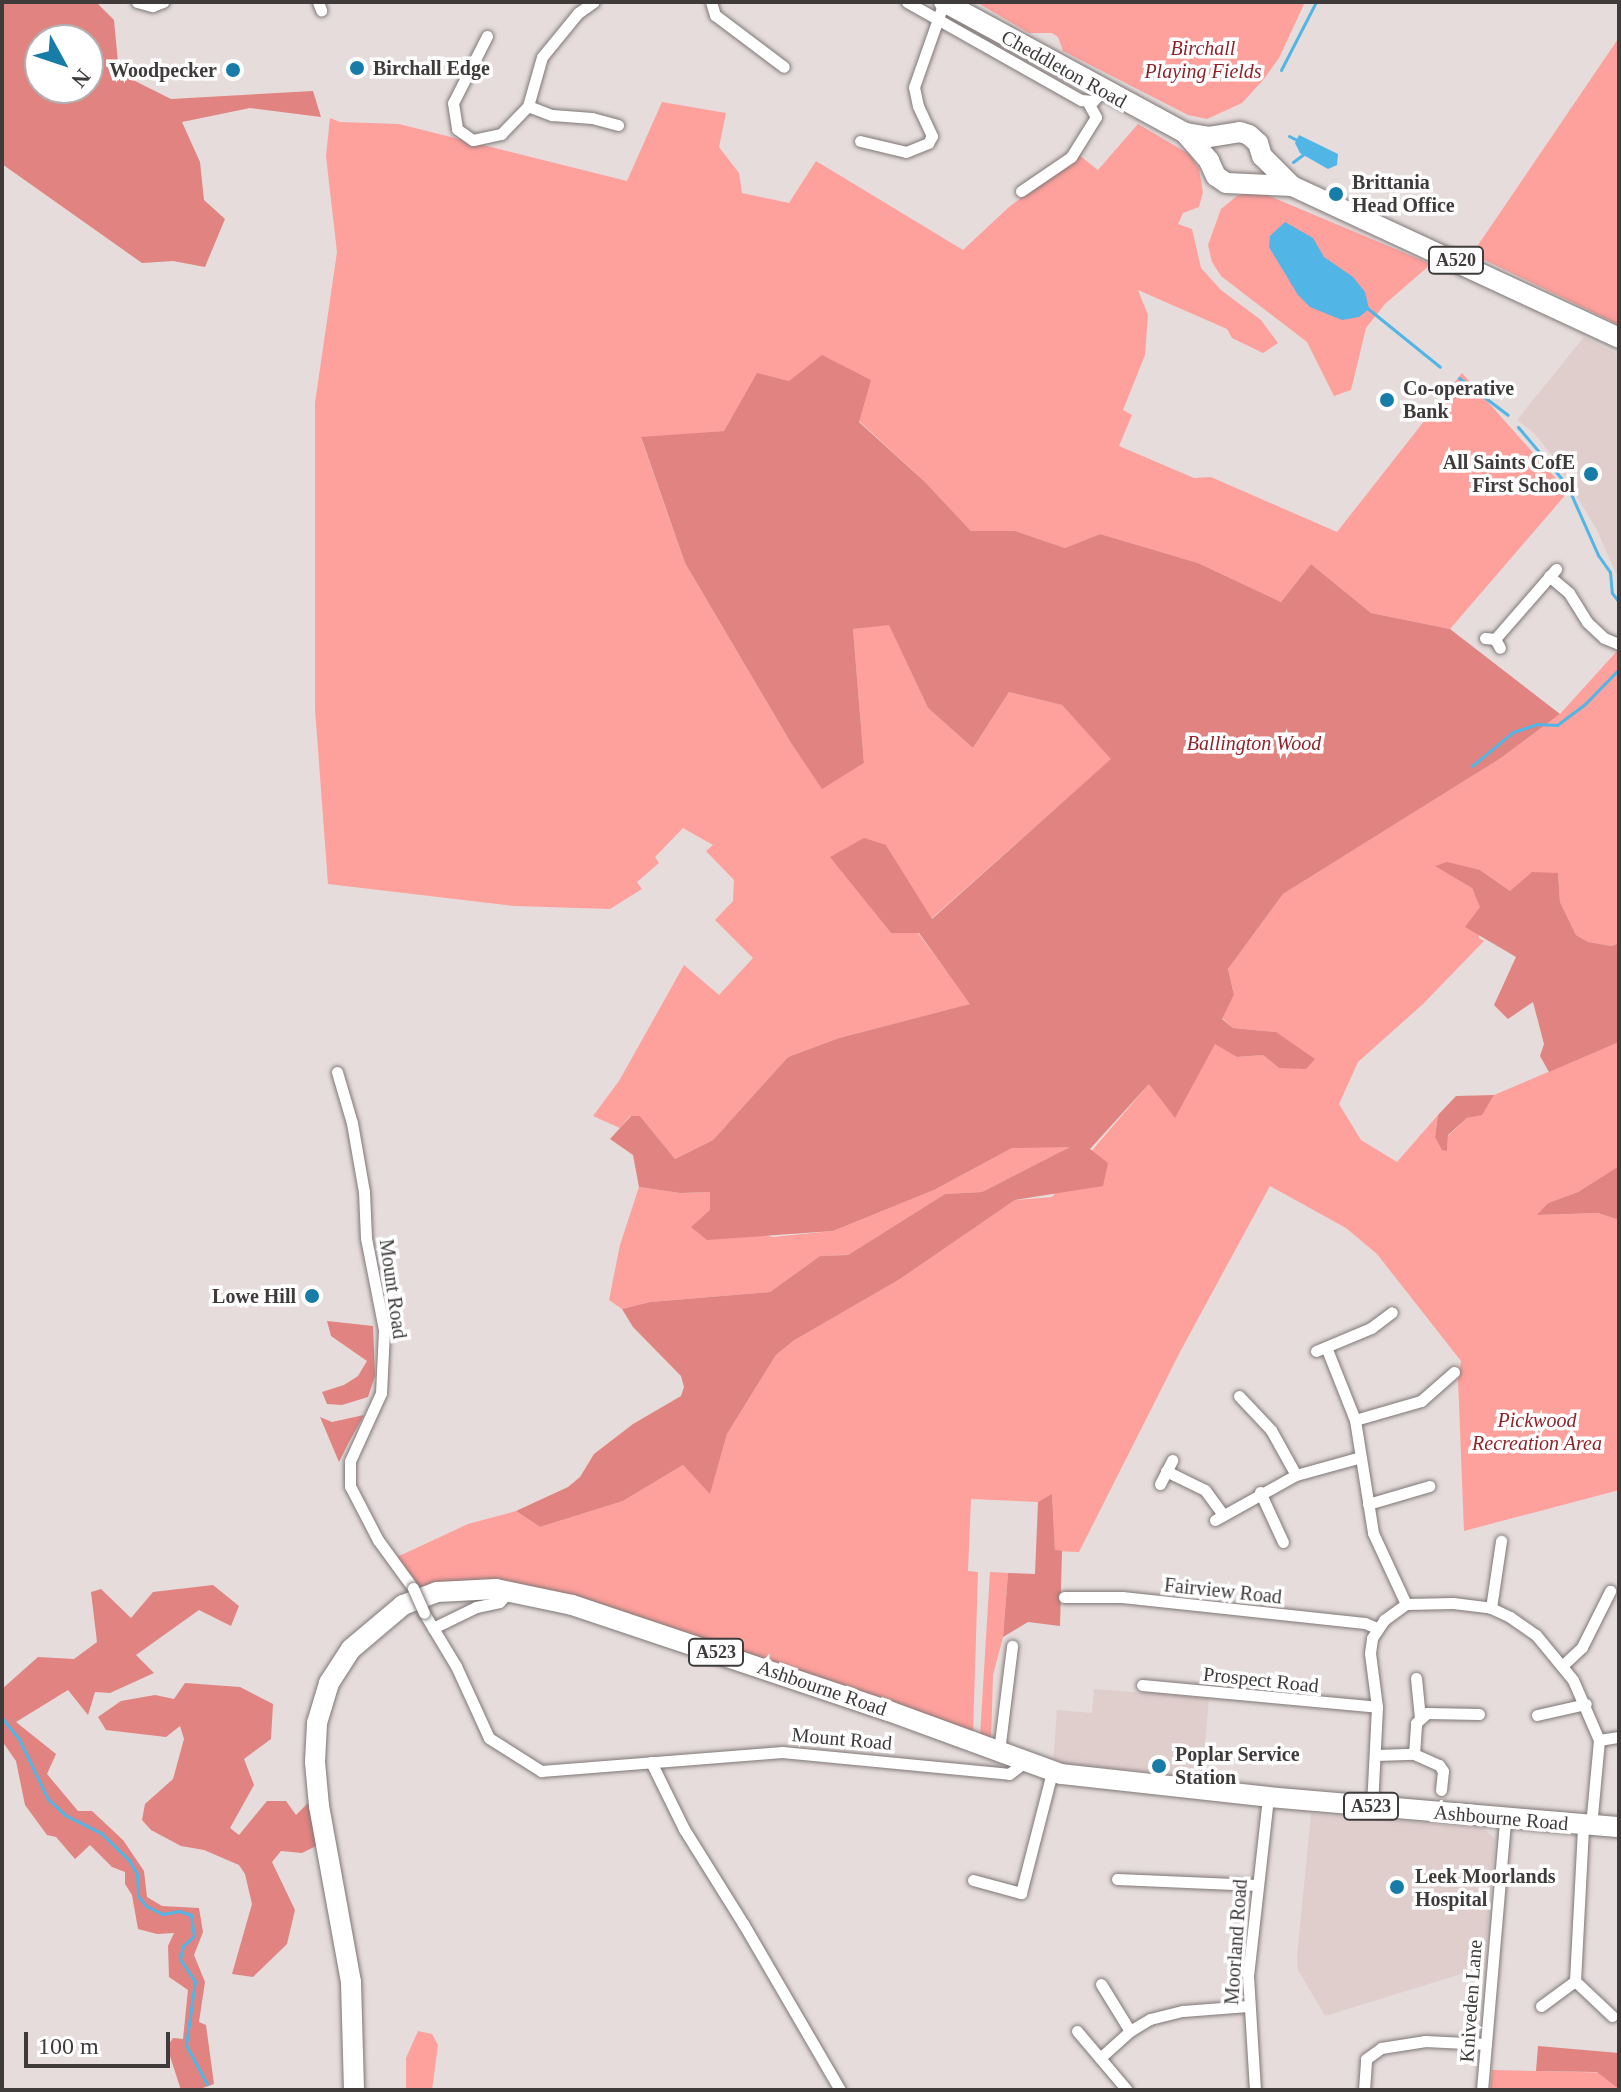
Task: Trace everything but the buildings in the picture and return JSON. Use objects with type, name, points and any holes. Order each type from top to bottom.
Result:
[{"type":"highway","name":"Cheddleton Road","points":[[942,9],[1094,96],[1185,133],[1220,136],[1232,131],[1245,133],[1258,143],[1262,156],[1292,186]]},
{"type":"highway","name":"Cheddleton Road","points":[[1185,133],[1220,179],[1231,184],[1246,182],[1292,186],[1619,338]]},
{"type":"highway","points":[[1209,161],[1211,147],[1220,136]]},
{"type":"highway","points":[[1246,182],[1258,172],[1262,156]]},
{"type":"highway","name":"Ashbourne Road","points":[[354,2090],[348,1958],[319,1806],[315,1762],[320,1708],[329,1683],[351,1649],[403,1605],[455,1589],[572,1605],[999,1751],[1052,1772],[1268,1797],[1619,1827]]},
{"type":"street","points":[[137,2],[152,6],[163,2]]},
{"type":"street","points":[[487,36],[453,103],[457,129],[473,140],[501,134],[528,106],[542,57],[591,2]]},
{"type":"street","points":[[711,2],[715,15],[784,67]]},
{"type":"street","points":[[860,141],[906,152],[924,148],[932,136],[918,106],[914,87],[942,9],[907,2]]},
{"type":"street","points":[[1021,191],[1071,157],[1096,117],[1094,96]]},
{"type":"street","points":[[528,106],[552,115],[592,118],[618,125]]},
{"type":"street","points":[[1493,642],[1553,572],[1596,630],[1619,644]]},
{"type":"street","name":"Mount Road","points":[[337,1072],[352,1123],[364,1192],[366,1238],[384,1330],[381,1393],[350,1461],[350,1486],[378,1540],[413,1588],[461,1676],[483,1729],[494,1743],[515,1757],[551,1773],[782,1752],[1009,1774],[1025,1762]]},
{"type":"street","points":[[1375,1309],[1388,1316],[1321,1349],[1355,1420],[1379,1552],[1406,1604]]},
{"type":"street","points":[[1355,1420],[1421,1401],[1454,1372]]},
{"type":"street","points":[[1442,1384],[1452,1395]]},
{"type":"street","points":[[1243,1405],[1277,1438],[1296,1475]]},
{"type":"street","points":[[1160,1484],[1169,1466],[1205,1490],[1219,1517],[1296,1475],[1361,1457]]},
{"type":"street","points":[[1368,1504],[1421,1485]]},
{"type":"street","points":[[1260,1492],[1277,1538]]},
{"type":"street","points":[[1487,1551],[1500,1547],[1491,1608]]},
{"type":"street","points":[[1563,1665],[1582,1647],[1611,1588]]},
{"type":"street","points":[[433,1628],[505,1596]]},
{"type":"street","name":"Fairview Road","points":[[1064,1597],[1122,1597],[1365,1623],[1377,1628]]},
{"type":"street","points":[[1372,1806],[1377,1707],[1370,1653],[1377,1628],[1406,1604],[1428,1601],[1491,1608],[1536,1635],[1563,1665],[1586,1704],[1599,1740],[1587,1826],[1575,1981],[1541,2006]]},
{"type":"street","points":[[999,1751],[1012,1646]]},
{"type":"street","points":[[1414,1754],[1415,1730],[1420,1718],[1416,1678]]},
{"type":"street","name":"Prospect Road","points":[[1142,1685],[1377,1707]]},
{"type":"street","points":[[1537,1714],[1586,1704]]},
{"type":"street","points":[[1420,1718],[1436,1712],[1472,1718]]},
{"type":"street","points":[[1599,1740],[1619,1737]]},
{"type":"street","points":[[1376,1755],[1405,1757],[1414,1754],[1439,1765],[1443,1771],[1441,1790]]},
{"type":"street","points":[[651,1762],[684,1829],[840,2090]]},
{"type":"street","points":[[973,1880],[1021,1893],[1052,1772]]},
{"type":"street","name":"Moorland Road","points":[[1255,2090],[1248,2006],[1257,1885],[1268,1797]]},
{"type":"street","name":"Kniveden Lane","points":[[1482,2090],[1505,1819]]},
{"type":"street","points":[[1115,1879],[1257,1885]]},
{"type":"street","points":[[1575,1981],[1612,2016]]},
{"type":"street","points":[[1101,1984],[1130,2031]]},
{"type":"street","points":[[1100,2058],[1130,2031],[1165,2014],[1248,2006]]},
{"type":"street","points":[[1077,2031],[1127,2090]]},
{"type":"street","points":[[1364,2090],[1366,2059],[1381,2048],[1425,2041],[1486,2044]]},
{"type":"shaded area","name":"All Saints CofE First School","points":[[1584,337],[1619,355],[1619,580],[1597,530],[1554,458],[1534,433],[1517,420]]},
{"type":"shaded area","points":[[1094,1689],[1209,1698],[1202,1776],[1053,1763],[1057,1710],[1092,1713]]},
{"type":"shaded area","name":"Leek Moorlands Hospital","points":[[1311,1814],[1483,1828],[1495,1839],[1484,1967],[1325,2016],[1298,1970],[1297,1957]]},
{"type":"green space","points":[[2,2],[96,2],[114,20],[119,73],[171,99],[313,91],[321,117],[250,108],[182,122],[200,162],[204,200],[225,219],[205,267],[173,261],[142,263],[2,164]]},
{"type":"green space","name":"Birchall Playing Fields","points":[[976,2],[1305,2],[1279,58],[1264,79],[1242,103],[1207,119],[1188,115],[1063,51],[1058,37],[1052,33],[1029,33]]},
{"type":"green space","points":[[1619,39],[1619,325],[1472,254]]},
{"type":"green space","points":[[662,102],[726,113],[719,147],[739,173],[742,193],[789,203],[816,161],[963,250],[1009,207],[1079,155],[1098,170],[1138,124],[1189,154],[1199,169],[1203,192],[1199,207],[1183,213],[1178,224],[1192,229],[1201,268],[1221,290],[1261,320],[1278,343],[1263,353],[1232,338],[1227,329],[1138,290],[1148,315],[1145,355],[1123,410],[1132,415],[1119,446],[1194,478],[1211,477],[1337,532],[1462,373],[1568,492],[1450,629],[1371,613],[1311,564],[1281,602],[1198,563],[1100,534],[1065,548],[1015,531],[971,531],[925,482],[859,421],[789,381],[757,374],[724,431],[641,438],[685,563],[791,743],[822,788],[864,763],[853,629],[889,624],[928,708],[973,748],[1009,692],[1062,705],[1112,759],[931,919],[886,845],[831,856],[891,933],[918,933],[971,1004],[839,1038],[788,1057],[713,1140],[675,1159],[640,1116],[630,1116],[620,1128],[593,1116],[619,1081],[684,965],[719,995],[753,958],[715,920],[733,901],[734,880],[706,851],[713,845],[683,828],[655,857],[659,863],[637,882],[642,889],[610,909],[515,906],[328,884],[315,709],[315,403],[337,252],[326,156],[330,118],[340,122],[399,124],[627,181]]},
{"type":"green space","points":[[1249,193],[1267,195],[1431,264],[1385,304],[1366,328],[1351,390],[1334,396],[1307,342],[1221,276],[1212,262],[1208,245],[1221,209],[1237,196]]},
{"type":"green space","name":"Ballington Wood","points":[[822,355],[871,380],[859,422],[925,482],[971,531],[1015,531],[1065,548],[1100,534],[1198,563],[1281,602],[1311,564],[1371,613],[1450,629],[1560,714],[1501,758],[1283,894],[1228,969],[1234,995],[1222,1019],[1233,1028],[1276,1032],[1315,1059],[1306,1069],[1279,1068],[1263,1055],[1237,1057],[1215,1044],[1175,1118],[1149,1084],[1090,1149],[1108,1163],[1103,1186],[1015,1200],[900,1279],[793,1341],[776,1355],[727,1434],[710,1494],[683,1465],[623,1501],[540,1527],[516,1511],[568,1487],[580,1477],[594,1454],[633,1424],[681,1396],[684,1387],[681,1376],[633,1327],[622,1309],[650,1302],[770,1292],[820,1256],[848,1255],[945,1194],[982,1192],[1070,1147],[1012,1148],[934,1190],[833,1231],[707,1240],[691,1227],[710,1210],[710,1192],[680,1193],[639,1187],[633,1155],[610,1139],[631,1116],[640,1116],[675,1159],[713,1140],[788,1057],[839,1038],[970,1004],[919,933],[891,933],[830,857],[864,838],[886,845],[932,919],[1111,759],[1062,705],[1009,692],[973,748],[928,708],[889,625],[853,629],[864,763],[822,789],[791,743],[685,563],[641,437],[724,431],[757,373],[789,381]]},
{"type":"green space","name":"Pickwood Recreation Area","points":[[1617,651],[1619,943],[1612,946],[1588,942],[1576,935],[1560,902],[1558,873],[1510,891],[1480,870],[1436,865],[1472,888],[1481,907],[1479,938],[1484,941],[1423,1004],[1358,1062],[1339,1104],[1361,1140],[1397,1162],[1438,1115],[1435,1137],[1447,1151],[1448,1136],[1467,1118],[1482,1114],[1494,1095],[1619,1042],[1619,1166],[1578,1192],[1548,1203],[1538,1215],[1598,1213],[1619,1220],[1619,1490],[1464,1531],[1458,1379],[1461,1361],[1377,1254],[1346,1228],[1270,1186],[1181,1350],[1079,1552],[1055,1551],[1052,1495],[1038,1502],[971,1499],[968,1571],[978,1572],[973,1734],[609,1608],[419,1589],[397,1557],[468,1524],[516,1511],[540,1527],[623,1501],[683,1465],[710,1493],[727,1434],[776,1355],[793,1341],[900,1279],[1015,1200],[1052,1197],[1149,1084],[1215,1043],[1237,1057],[1263,1055],[1279,1068],[1276,1032],[1233,1028],[1222,1018],[1234,995],[1228,969],[1283,894],[1501,758],[1560,714]]},
{"type":"green space","points":[[1447,862],[1480,870],[1510,891],[1532,872],[1558,873],[1560,902],[1576,935],[1588,942],[1612,946],[1619,943],[1619,1042],[1549,1072],[1540,1056],[1544,1044],[1533,1002],[1508,1019],[1494,1005],[1516,957],[1465,927],[1480,907],[1472,888],[1435,866]]},
{"type":"green space","points":[[1494,1095],[1482,1115],[1467,1118],[1448,1135],[1447,1151],[1442,1150],[1435,1137],[1438,1115],[1456,1096]]},
{"type":"green space","points":[[1072,1146],[982,1192],[945,1194],[848,1255],[820,1256],[770,1292],[650,1302],[622,1309],[609,1300],[620,1245],[639,1187],[680,1193],[710,1192],[710,1210],[772,1237],[833,1231],[934,1190],[1012,1148]]},
{"type":"green space","points":[[1619,1166],[1619,1220],[1598,1213],[1537,1215],[1548,1203],[1578,1192]]},
{"type":"green space","points":[[327,1321],[373,1326],[375,1376],[368,1397],[342,1405],[327,1404],[322,1392],[344,1385],[358,1376],[367,1361],[331,1336]]},
{"type":"green space","points":[[364,1415],[339,1462],[320,1417],[332,1422]]},
{"type":"green space","points":[[1052,1494],[1055,1550],[1062,1551],[1060,1626],[1028,1622],[1003,1637],[1008,1573],[1035,1574],[1038,1502]]},
{"type":"green space","points":[[990,1572],[1008,1573],[1003,1637],[993,1675],[991,1740],[980,1736]]},
{"type":"green space","points":[[213,1585],[239,1606],[231,1626],[199,1610],[136,1655],[154,1673],[110,1693],[95,1692],[88,1715],[68,1690],[16,1722],[56,1754],[47,1774],[78,1811],[92,1811],[123,1840],[144,1871],[147,1897],[162,1906],[199,1908],[203,1932],[194,1955],[205,1982],[199,2022],[206,2025],[214,2084],[197,2090],[181,2090],[167,2047],[173,2038],[183,2039],[188,1990],[169,1977],[168,1946],[174,1933],[157,1934],[138,1929],[132,1895],[125,1884],[125,1872],[112,1867],[90,1845],[75,1859],[56,1837],[47,1835],[25,1805],[16,1761],[2,1741],[2,1689],[38,1657],[74,1659],[97,1642],[91,1592],[101,1589],[131,1618],[153,1592]]},
{"type":"green space","points":[[185,1683],[240,1687],[273,1704],[271,1739],[244,1759],[254,1785],[230,1828],[239,1835],[267,1801],[286,1801],[296,1815],[312,1799],[320,1844],[302,1853],[281,1851],[272,1862],[295,1910],[287,1944],[253,1977],[232,1974],[252,1904],[245,1874],[239,1865],[204,1850],[181,1846],[151,1830],[142,1820],[145,1804],[173,1779],[184,1739],[180,1726],[166,1737],[106,1730],[98,1717],[121,1701],[155,1695],[174,1699]]},
{"type":"green space","points":[[418,2031],[432,2034],[438,2045],[432,2090],[406,2090],[406,2058]]},
{"type":"green space","points":[[1538,2046],[1619,2053],[1619,2089],[1597,2072],[1536,2071]]},
{"type":"green space","points":[[1492,2070],[1619,2073],[1619,2090],[1490,2090]]},
{"type":"water","points":[[1299,135],[1338,154],[1337,165],[1328,169],[1300,153],[1295,143]]},
{"type":"water","points":[[1285,222],[1313,238],[1324,257],[1353,277],[1365,292],[1369,309],[1359,317],[1342,320],[1310,307],[1298,295],[1269,247],[1270,236]]},
{"type":"waterway","points":[[1281,70],[1316,2]]},
{"type":"waterway","points":[[1289,136],[1299,141]]},
{"type":"waterway","points":[[1293,162],[1305,153]]},
{"type":"waterway","points":[[1366,307],[1440,367]]},
{"type":"waterway","points":[[1459,378],[1508,415]]},
{"type":"waterway","points":[[1518,427],[1567,485],[1598,555],[1610,572],[1612,593],[1619,602]]},
{"type":"waterway","points":[[1472,766],[1513,732],[1537,724],[1557,725],[1585,704],[1619,669]]},
{"type":"waterway","points":[[2,1718],[19,1739],[48,1799],[65,1815],[101,1833],[129,1860],[137,1874],[138,1896],[146,1906],[163,1914],[179,1911],[191,1915],[194,1936],[183,1946],[180,1959],[195,1981],[186,2045],[207,2084]]},
{"type":"place","name":"Birchall Edge","points":[[357,68]]},
{"type":"place","name":"Woodpecker","points":[[233,70]]},
{"type":"place","name":"Brittania Head Office","points":[[1336,194]]},
{"type":"place","name":"Co-operative Bank","points":[[1387,400]]},
{"type":"place","name":"All Saints CofE First School","points":[[1591,474]]},
{"type":"place","name":"Lowe Hill","points":[[312,1296]]},
{"type":"place","name":"Poplar Service Station","points":[[1159,1766]]},
{"type":"place","name":"Leek Moorlands Hospital","points":[[1397,1887]]}]
